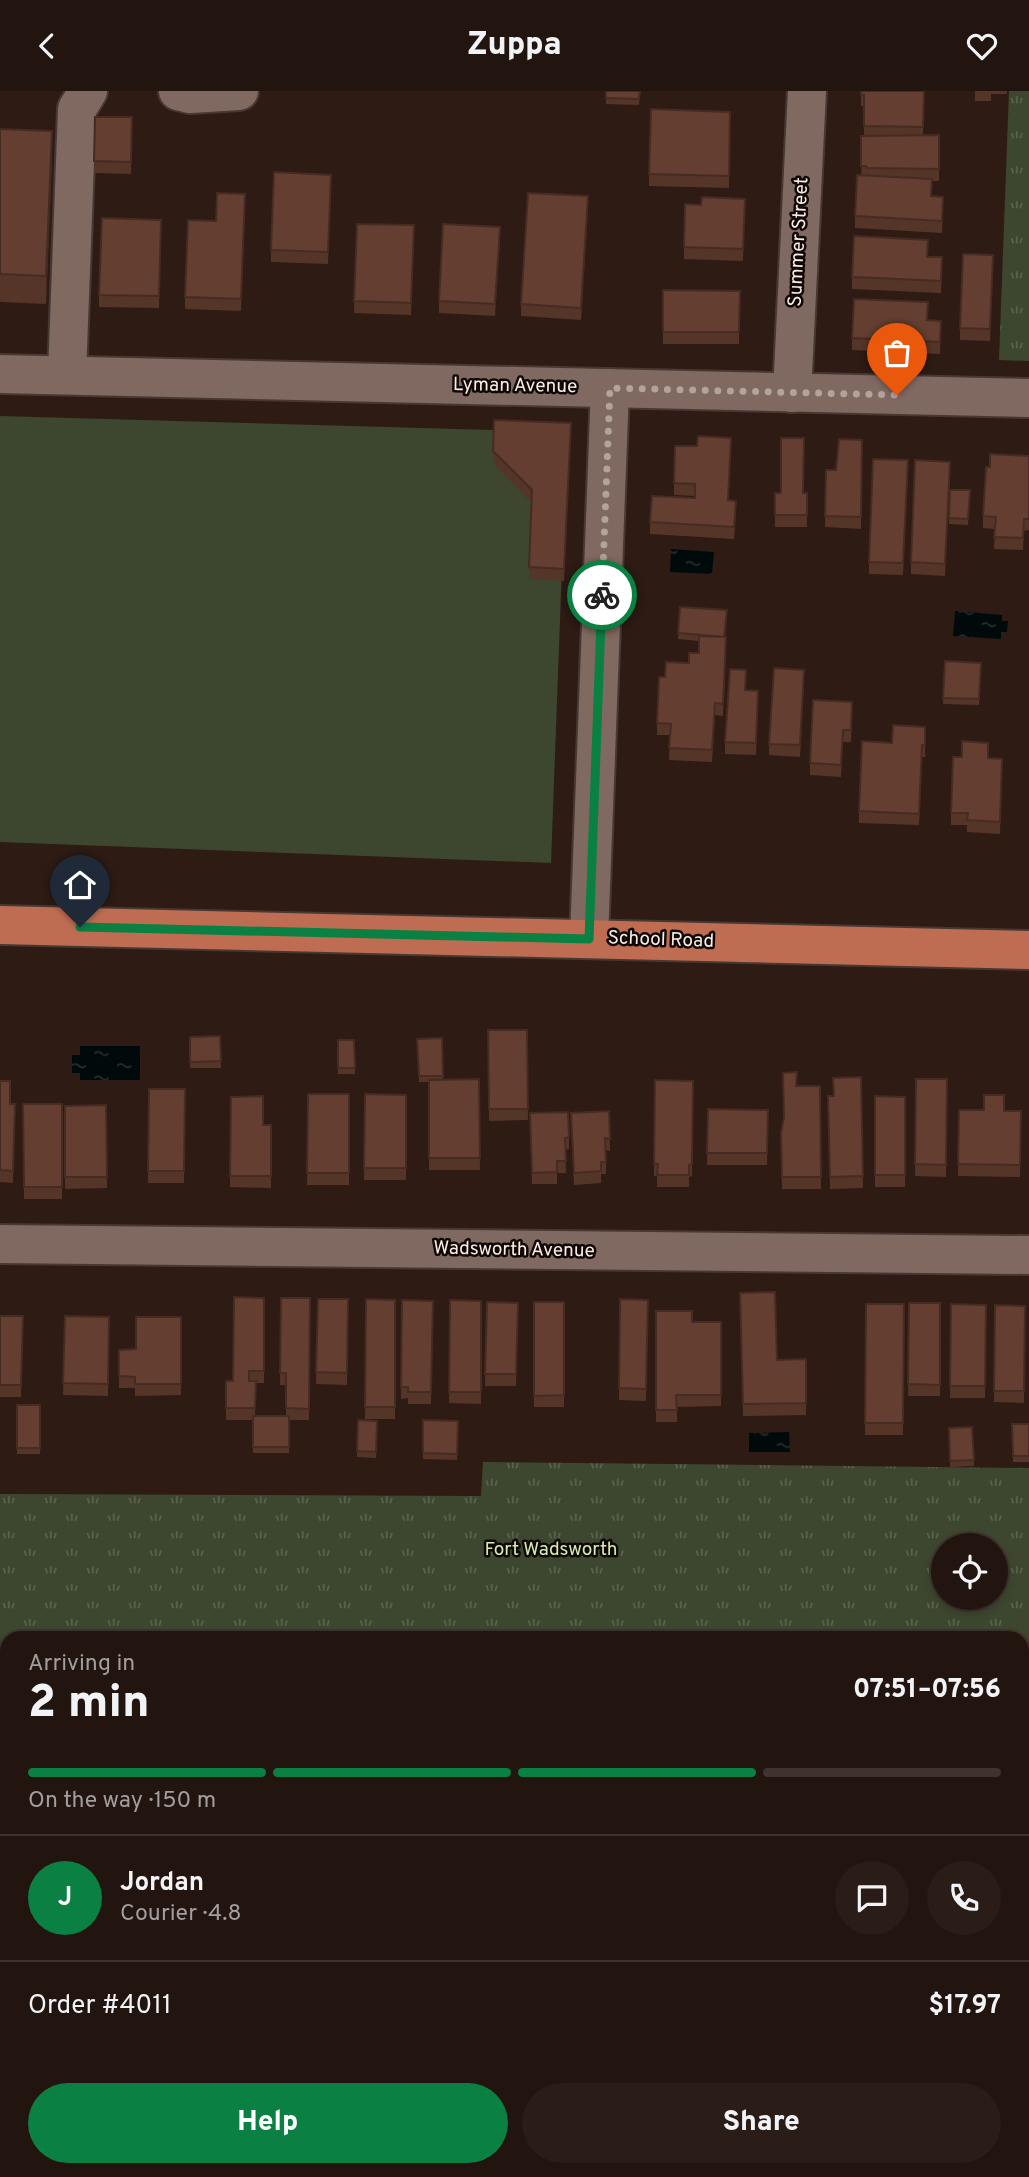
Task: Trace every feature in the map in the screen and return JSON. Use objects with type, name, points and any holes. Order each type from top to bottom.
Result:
[{"type":"main road","name":"School Road","points":[[0,925],[1029,950]]},
{"type":"street","points":[[67,375],[77,109],[88,91]]},
{"type":"street","points":[[178,91],[190,94],[239,91]]},
{"type":"street","name":"Summer Street","points":[[792,393],[807,91]]},
{"type":"street","name":"Lyman Avenue","points":[[0,374],[1029,398]]},
{"type":"street","points":[[589,939],[610,388]]},
{"type":"street","name":"Wadsworth Avenue","points":[[0,1244],[1029,1255]]},
{"type":"green space","points":[[1009,91],[1029,91],[1029,361],[999,360]]},
{"type":"green space","points":[[0,416],[567,432],[551,863],[0,842]]},
{"type":"green space","name":"Fort Wadsworth","points":[[483,1462],[1029,1468],[1029,1631],[0,1631],[0,1494],[481,1496]]},
{"type":"water","points":[[671,549],[714,552],[712,574],[670,572]]},
{"type":"water","points":[[955,611],[1002,615],[1002,621],[1008,621],[1007,632],[1001,632],[1001,639],[953,636]]},
{"type":"water","points":[[80,1046],[140,1046],[140,1080],[80,1080],[80,1073],[72,1073],[72,1055],[80,1055]]},
{"type":"water","points":[[789,1432],[790,1452],[749,1452],[749,1433]]},
{"type":"building","points":[[606,91],[640,91],[639,99],[606,98]]},
{"type":"building","points":[[861,91],[924,91],[923,127],[864,126],[864,95],[861,95]]},
{"type":"building","points":[[651,109],[730,112],[729,176],[649,174]]},
{"type":"building","points":[[95,117],[132,117],[131,162],[94,161]]},
{"type":"building","points":[[0,129],[52,131],[46,276],[0,274]]},
{"type":"building","points":[[939,135],[939,169],[861,166],[861,136]]},
{"type":"building","points":[[274,172],[331,175],[328,252],[271,250]]},
{"type":"building","points":[[857,175],[932,179],[931,196],[943,197],[942,221],[855,216]]},
{"type":"building","points":[[217,193],[245,194],[241,299],[185,297],[188,220],[216,221]]},
{"type":"building","points":[[528,193],[588,196],[581,308],[521,304]]},
{"type":"building","points":[[702,197],[745,199],[743,249],[684,247],[685,204],[701,205]]},
{"type":"building","points":[[102,218],[161,220],[159,296],[99,295]]},
{"type":"building","points":[[357,224],[414,225],[411,303],[354,301]]},
{"type":"building","points":[[443,224],[500,227],[495,304],[439,301]]},
{"type":"building","points":[[854,236],[928,240],[927,257],[942,257],[941,281],[852,277]]},
{"type":"building","points":[[963,254],[993,255],[990,329],[960,328]]},
{"type":"building","points":[[663,290],[740,291],[739,332],[663,332]]},
{"type":"building","points":[[854,299],[928,302],[927,320],[941,321],[940,342],[852,338]]},
{"type":"building","points":[[494,420],[571,423],[564,569],[529,567],[532,490],[493,451]]},
{"type":"building","points":[[698,436],[731,438],[728,500],[736,501],[734,527],[650,522],[652,496],[695,498],[695,484],[674,483],[675,446],[697,446]]},
{"type":"building","points":[[781,438],[804,438],[803,493],[807,493],[807,515],[775,515],[775,493],[781,493]]},
{"type":"building","points":[[839,439],[862,440],[861,517],[825,516],[826,470],[836,470]]},
{"type":"building","points":[[990,454],[1029,456],[1029,519],[1024,519],[1023,538],[994,537],[996,517],[983,516],[986,467],[990,467]]},
{"type":"building","points":[[873,459],[908,460],[903,563],[869,562]]},
{"type":"building","points":[[915,460],[950,462],[945,564],[911,562]]},
{"type":"building","points":[[950,490],[970,490],[968,519],[949,518]]},
{"type":"building","points":[[680,607],[727,610],[724,637],[678,633]]},
{"type":"building","points":[[699,636],[726,637],[723,704],[715,703],[712,750],[669,748],[671,724],[657,723],[659,677],[665,677],[666,662],[689,663],[689,653],[699,653]]},
{"type":"building","points":[[945,661],[981,663],[979,699],[943,698]]},
{"type":"building","points":[[774,668],[804,670],[800,745],[769,744]]},
{"type":"building","points":[[730,669],[746,670],[745,690],[758,691],[756,743],[725,742]]},
{"type":"building","points":[[813,700],[852,702],[851,730],[843,730],[841,765],[810,763]]},
{"type":"building","points":[[893,725],[925,727],[919,814],[859,811],[862,741],[892,743]]},
{"type":"building","points":[[962,741],[988,743],[988,758],[1002,759],[1000,822],[967,820],[968,813],[951,813],[953,757],[962,757]]},
{"type":"building","points":[[488,1030],[527,1030],[528,1109],[489,1109]]},
{"type":"building","points":[[220,1036],[221,1061],[190,1062],[190,1037]]},
{"type":"building","points":[[442,1038],[443,1076],[419,1076],[417,1039]]},
{"type":"building","points":[[338,1040],[354,1040],[355,1068],[338,1068]]},
{"type":"building","points":[[797,1072],[796,1086],[820,1086],[821,1177],[782,1177],[783,1073]]},
{"type":"building","points":[[861,1077],[863,1176],[830,1177],[828,1096],[834,1096],[833,1078]]},
{"type":"building","points":[[479,1079],[480,1158],[429,1158],[429,1080]]},
{"type":"building","points":[[916,1079],[947,1079],[946,1165],[915,1164]]},
{"type":"building","points":[[655,1080],[693,1081],[692,1164],[689,1165],[689,1175],[657,1175],[658,1164],[654,1164]]},
{"type":"building","points":[[0,1081],[10,1081],[10,1104],[15,1104],[13,1171],[0,1170]]},
{"type":"building","points":[[149,1089],[185,1089],[184,1171],[148,1171]]},
{"type":"building","points":[[308,1094],[349,1094],[349,1173],[307,1173]]},
{"type":"building","points":[[365,1094],[406,1095],[406,1168],[364,1168]]},
{"type":"building","points":[[984,1095],[1004,1095],[1004,1111],[1021,1111],[1020,1165],[958,1164],[959,1110],[984,1110]]},
{"type":"building","points":[[263,1096],[263,1125],[271,1125],[271,1176],[230,1176],[231,1097]]},
{"type":"building","points":[[875,1096],[905,1097],[905,1175],[875,1175]]},
{"type":"building","points":[[23,1104],[62,1104],[62,1187],[24,1187]]},
{"type":"building","points":[[106,1105],[107,1177],[65,1177],[65,1106]]},
{"type":"building","points":[[708,1109],[768,1110],[767,1153],[707,1153]]},
{"type":"building","points":[[609,1111],[610,1139],[605,1138],[606,1162],[601,1162],[601,1171],[574,1173],[571,1113]]},
{"type":"building","points":[[568,1112],[566,1161],[557,1161],[557,1172],[532,1173],[530,1113]]},
{"type":"building","points":[[775,1292],[777,1360],[806,1359],[806,1403],[743,1404],[740,1293]]},
{"type":"building","points":[[234,1297],[264,1298],[264,1371],[249,1371],[249,1381],[256,1381],[255,1408],[226,1408],[226,1381],[233,1381]]},
{"type":"building","points":[[281,1298],[310,1298],[309,1409],[286,1408],[286,1373],[280,1373]]},
{"type":"building","points":[[318,1299],[348,1299],[347,1373],[316,1372]]},
{"type":"building","points":[[366,1299],[395,1300],[395,1407],[365,1407]]},
{"type":"building","points":[[620,1299],[648,1300],[646,1389],[619,1388]]},
{"type":"building","points":[[402,1300],[433,1301],[431,1392],[408,1392],[408,1387],[401,1387]]},
{"type":"building","points":[[450,1300],[481,1301],[481,1392],[449,1392]]},
{"type":"building","points":[[487,1302],[518,1303],[516,1374],[485,1374]]},
{"type":"building","points":[[534,1302],[564,1302],[564,1395],[534,1396]]},
{"type":"building","points":[[909,1303],[940,1303],[940,1385],[908,1384]]},
{"type":"building","points":[[866,1304],[904,1304],[903,1423],[865,1423]]},
{"type":"building","points":[[951,1304],[986,1305],[985,1386],[950,1386]]},
{"type":"building","points":[[995,1305],[1025,1306],[1024,1391],[994,1391]]},
{"type":"building","points":[[656,1311],[692,1311],[692,1322],[721,1322],[721,1395],[676,1395],[677,1410],[656,1410]]},
{"type":"building","points":[[0,1316],[23,1316],[21,1385],[0,1385]]},
{"type":"building","points":[[65,1316],[109,1317],[108,1384],[63,1383]]},
{"type":"building","points":[[136,1317],[181,1317],[181,1384],[135,1384],[135,1377],[119,1376],[119,1350],[136,1349]]},
{"type":"building","points":[[17,1405],[40,1405],[40,1448],[17,1448]]},
{"type":"building","points":[[253,1416],[289,1416],[289,1447],[253,1447]]},
{"type":"building","points":[[358,1420],[377,1421],[376,1452],[357,1451]]},
{"type":"building","points":[[423,1420],[458,1421],[457,1454],[423,1453]]},
{"type":"building","points":[[1012,1424],[1029,1424],[1029,1456],[1013,1456]]},
{"type":"building","points":[[972,1427],[974,1460],[950,1461],[949,1428]]},
{"type":"way so far","points":[[602,595],[610,388],[897,395]]},
{"type":"route","points":[[80,927],[589,939],[602,595]]}]
